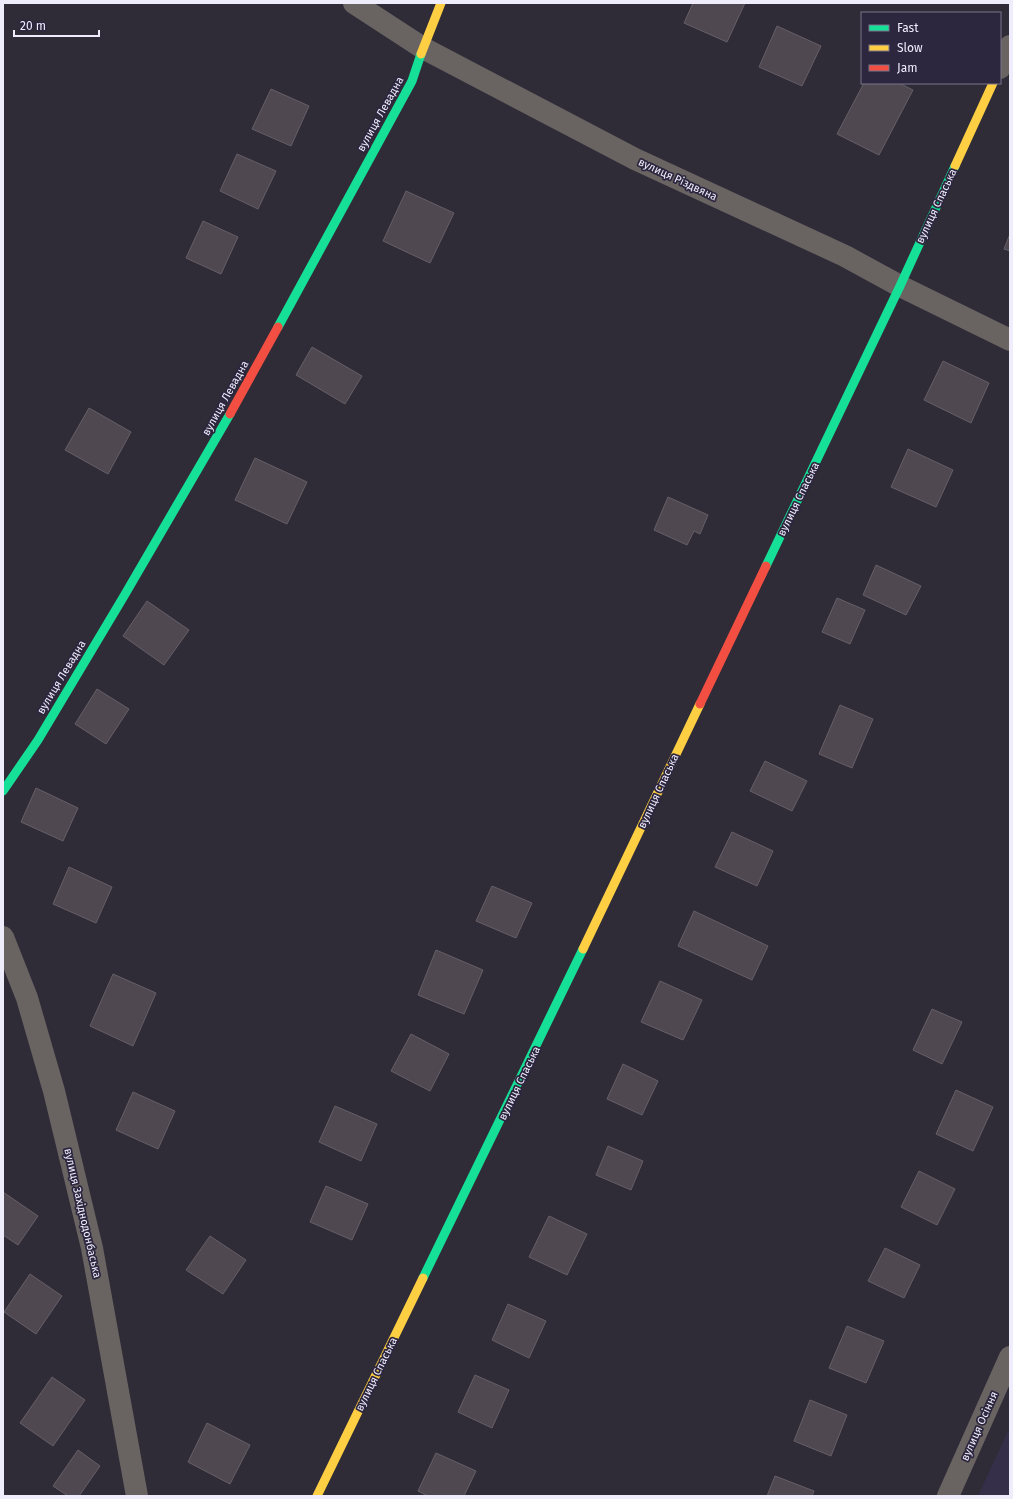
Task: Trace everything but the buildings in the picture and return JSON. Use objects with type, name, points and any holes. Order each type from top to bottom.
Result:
[{"type":"street","name":"вулиця Різдвяна","points":[[354,3],[423,48],[635,159],[845,256],[900,286],[1010,340]]},
{"type":"street","name":"вулиця Левадна","points":[[3,791],[38,740],[215,441],[412,81],[440,3]]},
{"type":"street","points":[[1001,66],[1010,46]]},
{"type":"street","name":"вулиця Спаська","points":[[317,1496],[544,1031],[900,286],[993,84]]},
{"type":"street","name":"вулиця Західнодонбаська","points":[[3,937],[27,998],[54,1091],[92,1248],[137,1496]]},
{"type":"street","name":"вулиця Осіння","points":[[948,1496],[1010,1357]]},
{"type":"shaded area","points":[[1010,1427],[1010,1496],[978,1496]]},
{"type":"traffic: fast","points":[[278,327],[412,81],[421,54]]},
{"type":"traffic: fast","points":[[766,566],[900,286],[955,166]]},
{"type":"traffic: fast","points":[[3,791],[38,740],[230,414]]},
{"type":"traffic: fast","points":[[423,1278],[583,949]]},
{"type":"traffic: slow","points":[[421,54],[441,3]]},
{"type":"traffic: slow","points":[[955,166],[993,84]]},
{"type":"traffic: slow","points":[[583,949],[700,704]]},
{"type":"traffic: slow","points":[[317,1496],[423,1278]]},
{"type":"traffic: jam","points":[[230,414],[278,327]]},
{"type":"traffic: jam","points":[[700,704],[766,566]]}]
